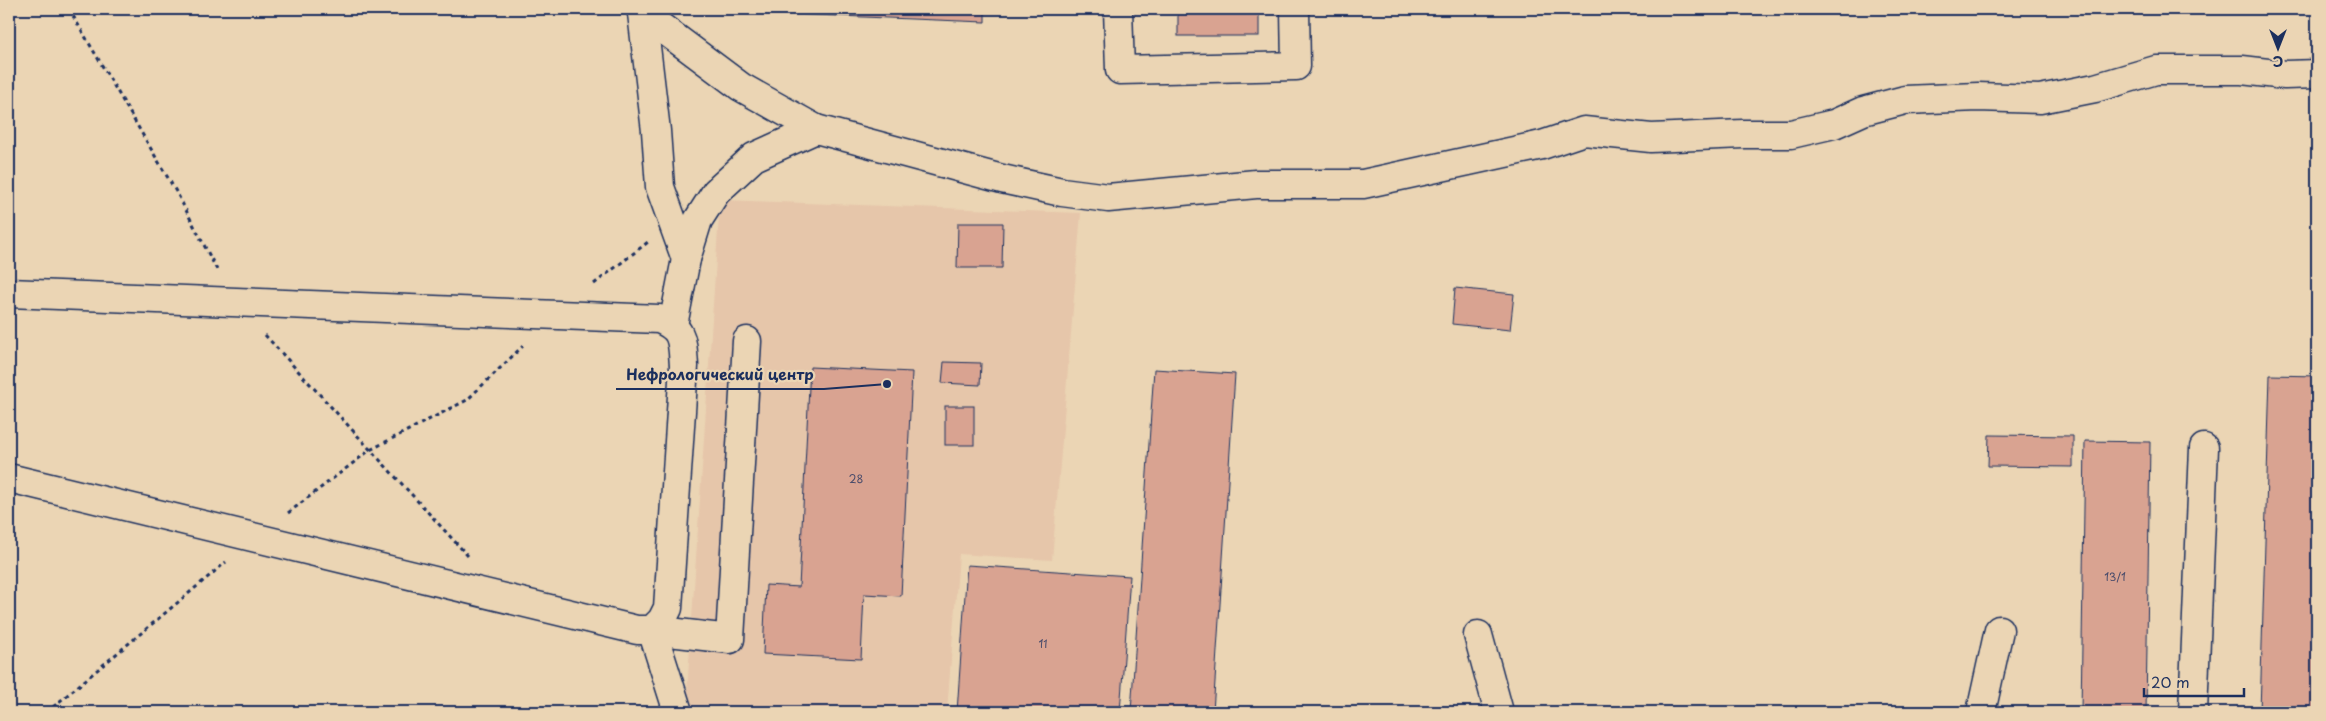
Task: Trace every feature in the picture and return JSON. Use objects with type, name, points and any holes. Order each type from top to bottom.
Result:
[{"type":"lane","points":[[1118,9],[1120,70],[1296,66],[1295,9]]},
{"type":"lane","points":[[642,11],[741,87],[816,129],[1010,181],[1062,192],[1108,198],[1256,184],[1363,184],[1542,146],[1584,130],[1652,138],[1791,134],[1834,124],[1863,111],[1905,100],[1978,97],[2040,99],[2095,88],[2156,70],[2242,70],[2285,75],[2317,74]]},
{"type":"lane","points":[[642,11],[656,130],[660,188],[686,259]]},
{"type":"lane","points":[[673,325],[686,259],[698,220],[716,192],[754,156],[816,129]]},
{"type":"lane","points":[[9,293],[659,319],[673,325],[682,337],[684,366],[668,608],[662,620],[652,630]]},
{"type":"lane","points":[[9,478],[637,630],[730,639],[747,341]]},
{"type":"lane","points":[[2193,712],[2204,448]]},
{"type":"lane","points":[[652,630],[678,712]]},
{"type":"lane","points":[[1981,712],[1999,630]]},
{"type":"lane","points":[[1478,635],[1499,712]]},
{"type":"path","points":[[47,712],[256,538],[370,450],[468,400],[555,315],[673,223]]},
{"type":"shaded area","points":[[720,200],[1081,213],[1052,560],[959,554],[947,712],[760,712],[686,707]]},
{"type":"building","points":[[717,9],[985,9],[985,22],[717,11]]},
{"type":"building","points":[[1178,9],[1259,9],[1259,36],[1178,36]]},
{"type":"building","points":[[958,223],[1003,223],[1002,268],[957,268]]},
{"type":"building","points":[[1455,288],[1514,294],[1510,330],[1452,324]]},
{"type":"building","points":[[944,362],[981,363],[980,385],[942,383]]},
{"type":"building","points":[[810,367],[912,372],[901,596],[864,594],[861,659],[763,654],[766,585],[799,587]]},
{"type":"building","points":[[1154,369],[1235,374],[1213,712],[1131,712]]},
{"type":"building","points":[[2270,375],[2317,376],[2317,712],[2260,712]]},
{"type":"building","points":[[945,406],[974,406],[974,445],[945,445]]},
{"type":"building","points":[[1989,435],[2073,436],[2073,467],[1988,466]]},
{"type":"building","points":[[2085,441],[2150,442],[2146,712],[2081,712]]},
{"type":"building","points":[[967,565],[1130,576],[1120,712],[957,712]]},
{"type":"place","name":"Нефрологический центр","points":[[887,384]]}]
